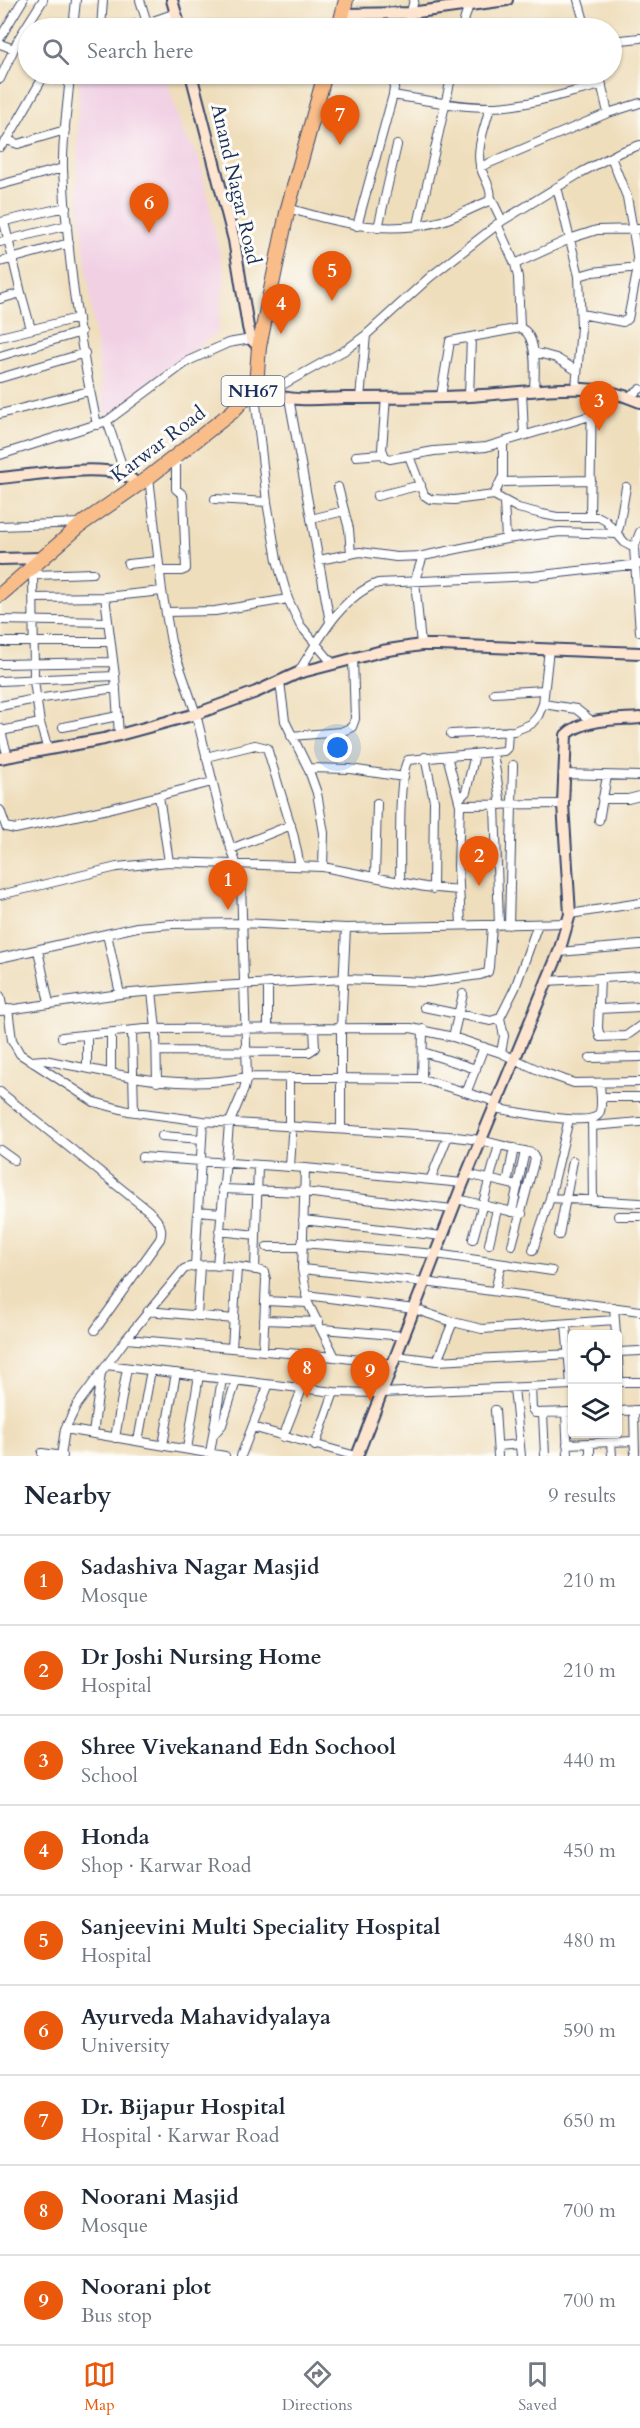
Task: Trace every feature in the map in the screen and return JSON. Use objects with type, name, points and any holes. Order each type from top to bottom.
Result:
[{"type":"highway","points":[[342,18],[346,0]]},
{"type":"highway","name":"NH67","points":[[258,391],[255,343],[288,208],[322,84]]},
{"type":"highway","name":"Karwar Road","points":[[0,596],[83,523],[176,457],[258,391]]},
{"type":"street","points":[[0,38],[23,0]]},
{"type":"street","points":[[32,18],[43,0]]},
{"type":"street","points":[[74,18],[76,0]]},
{"type":"street","points":[[101,18],[102,0]]},
{"type":"street","points":[[140,0],[146,18]]},
{"type":"street","points":[[172,0],[177,18]]},
{"type":"street","points":[[409,18],[414,0]]},
{"type":"street","points":[[343,14],[410,13],[469,2],[507,0]]},
{"type":"street","points":[[578,0],[583,18]]},
{"type":"street","points":[[465,18],[469,2]]},
{"type":"street","points":[[162,18],[176,14]]},
{"type":"street","points":[[622,40],[640,38]]},
{"type":"street","points":[[0,79],[18,42]]},
{"type":"street","points":[[0,44],[14,49]]},
{"type":"street","points":[[0,147],[7,140],[39,84]]},
{"type":"street","points":[[69,84],[63,168],[66,207],[78,318],[89,391],[97,425]]},
{"type":"street","name":"Anand Nagar Road","points":[[194,84],[234,240],[255,343]]},
{"type":"street","points":[[357,226],[395,84]]},
{"type":"street","points":[[418,225],[450,84]]},
{"type":"street","points":[[393,95],[490,107],[515,104],[602,85],[608,113]]},
{"type":"street","points":[[480,167],[608,113],[640,103]]},
{"type":"street","points":[[490,107],[480,151],[480,167],[515,264],[518,277],[520,328]]},
{"type":"street","points":[[7,140],[14,144],[23,144],[65,129]]},
{"type":"street","points":[[378,228],[397,145]]},
{"type":"street","points":[[258,391],[347,349],[366,335],[430,277],[500,222],[611,157],[640,145]]},
{"type":"street","points":[[581,314],[620,322],[626,321],[638,267],[636,229],[627,197],[611,157]]},
{"type":"street","points":[[0,185],[63,168]]},
{"type":"street","points":[[557,187],[572,238],[579,276],[581,314],[576,388]]},
{"type":"street","points":[[288,208],[357,226],[378,228],[418,225],[450,218],[491,198]]},
{"type":"street","points":[[31,329],[14,258],[2,222],[66,207]]},
{"type":"street","points":[[0,242],[68,225]]},
{"type":"street","points":[[515,264],[572,238],[597,230],[636,229]]},
{"type":"street","points":[[0,262],[69,243]]},
{"type":"street","points":[[579,276],[593,272],[638,267]]},
{"type":"street","points":[[0,299],[21,293]]},
{"type":"street","points":[[0,337],[78,318]]},
{"type":"street","points":[[441,396],[448,344],[454,340],[520,328],[528,334],[534,352],[534,390]]},
{"type":"street","points":[[0,356],[81,332]]},
{"type":"street","points":[[360,398],[366,335]]},
{"type":"street","points":[[470,396],[471,337]]},
{"type":"street","points":[[0,454],[107,421],[196,357],[228,343],[255,343]]},
{"type":"street","points":[[534,352],[556,358],[576,370]]},
{"type":"street","points":[[0,378],[85,353]]},
{"type":"street","points":[[258,391],[289,398],[360,398],[470,396],[576,388],[628,397],[640,402]]},
{"type":"street","points":[[628,397],[640,389]]},
{"type":"street","points":[[0,414],[89,391]]},
{"type":"street","points":[[258,391],[256,404],[267,502],[288,599],[300,625],[333,664]]},
{"type":"street","points":[[522,391],[524,435]]},
{"type":"street","points":[[590,516],[592,391]]},
{"type":"street","points":[[382,454],[386,397]]},
{"type":"street","points":[[289,398],[330,622]]},
{"type":"street","points":[[356,456],[382,454],[390,459],[434,451],[486,447],[590,416]]},
{"type":"street","points":[[107,421],[124,474]]},
{"type":"street","points":[[494,495],[502,482],[503,442]]},
{"type":"street","points":[[409,456],[424,495],[430,499],[454,500],[494,495],[518,508],[557,517],[599,517],[634,548]]},
{"type":"street","points":[[160,571],[186,569],[183,495],[176,489],[176,457]]},
{"type":"street","points":[[0,478],[78,471],[124,474],[143,481],[171,642],[196,714],[212,782],[241,883],[247,1077],[229,1124],[217,1266]]},
{"type":"street","points":[[502,482],[591,480]]},
{"type":"street","points":[[377,496],[421,485]]},
{"type":"street","points":[[338,487],[351,554]]},
{"type":"street","points":[[616,534],[626,487]]},
{"type":"street","points":[[214,499],[267,502]]},
{"type":"street","points":[[504,502],[506,539]]},
{"type":"street","points":[[311,519],[344,511]]},
{"type":"street","points":[[0,526],[83,523]]},
{"type":"street","points":[[319,560],[360,552],[396,557],[423,556],[506,539],[560,532],[616,534]]},
{"type":"street","points":[[640,532],[634,548],[637,564],[640,632]]},
{"type":"street","points":[[421,645],[415,580],[423,556]]},
{"type":"street","points":[[0,559],[93,573]]},
{"type":"street","points":[[128,564],[158,561]]},
{"type":"street","points":[[298,674],[330,622],[368,587],[378,583],[533,576],[637,564]]},
{"type":"street","points":[[36,566],[33,621],[34,681],[40,723],[48,750]]},
{"type":"street","points":[[34,598],[105,597],[162,591]]},
{"type":"street","points":[[105,597],[115,676],[119,735]]},
{"type":"street","points":[[166,612],[215,611],[288,599]]},
{"type":"street","points":[[0,620],[108,622]]},
{"type":"street","points":[[0,642],[110,642]]},
{"type":"street","points":[[40,723],[0,729],[4,758],[119,735],[196,714],[298,674],[353,658],[421,645],[640,653]]},
{"type":"street","points":[[452,734],[508,731],[526,728],[531,724],[538,716],[543,704],[549,649]]},
{"type":"street","points":[[291,736],[341,732],[352,727],[355,719],[353,658]]},
{"type":"street","points":[[0,664],[112,662]]},
{"type":"street","points":[[0,681],[115,676]]},
{"type":"street","points":[[280,682],[285,721],[308,768],[321,813],[324,846],[322,867]]},
{"type":"street","points":[[0,706],[116,688]]},
{"type":"street","points":[[494,693],[544,690]]},
{"type":"street","points":[[543,704],[576,709],[594,723]]},
{"type":"street","points":[[63,727],[118,716]]},
{"type":"street","points":[[252,1427],[356,1456],[452,1209],[560,952],[569,919],[563,804],[566,735],[578,727],[594,723],[640,718]]},
{"type":"street","points":[[400,882],[404,777],[408,760],[506,750],[508,731]]},
{"type":"street","points":[[206,757],[255,745],[267,748],[291,825],[300,866]]},
{"type":"street","points":[[4,1010],[152,991],[344,979],[428,982],[485,974],[489,967],[495,925],[498,805],[493,753]]},
{"type":"street","points":[[460,802],[466,792],[476,754]]},
{"type":"street","points":[[447,756],[460,802],[461,925]]},
{"type":"street","points":[[425,758],[434,801],[433,888]]},
{"type":"street","points":[[509,925],[513,765]]},
{"type":"street","points":[[308,768],[350,769],[404,777]]},
{"type":"street","points":[[563,774],[640,776]]},
{"type":"street","points":[[599,820],[607,776]]},
{"type":"street","points":[[0,810],[2,826],[15,829],[212,782]]},
{"type":"street","points":[[159,796],[169,862]]},
{"type":"street","points":[[602,799],[628,799],[640,796]]},
{"type":"street","points":[[460,802],[498,805],[563,804]]},
{"type":"street","points":[[375,877],[377,803]]},
{"type":"street","points":[[231,849],[291,825]]},
{"type":"street","points":[[0,895],[117,867],[169,862],[322,867],[459,891]]},
{"type":"street","points":[[0,958],[137,927],[242,923],[346,928],[538,924],[640,903]]},
{"type":"street","points":[[501,1053],[504,1036],[500,1018],[538,924]]},
{"type":"street","points":[[341,1129],[341,1028],[346,928]]},
{"type":"street","points":[[107,934],[120,994]]},
{"type":"street","points":[[560,952],[640,945]]},
{"type":"street","points":[[38,950],[49,1003]]},
{"type":"street","points":[[546,981],[640,976]]},
{"type":"street","points":[[600,978],[598,1034],[600,1037],[626,1036],[640,1026]]},
{"type":"street","points":[[268,983],[268,1029]]},
{"type":"street","points":[[152,991],[156,1029],[157,1082]]},
{"type":"street","points":[[453,1037],[463,994]]},
{"type":"street","points":[[0,996],[12,1040],[20,1054],[94,1102],[134,1112],[290,1131],[341,1129],[448,1136],[480,1140],[534,1154],[535,1159],[522,1214],[512,1245]]},
{"type":"street","points":[[424,1007],[491,1021],[500,1018]]},
{"type":"street","points":[[599,1009],[640,1007]]},
{"type":"street","points":[[157,1051],[313,1051],[314,1028]]},
{"type":"street","points":[[62,1037],[156,1029],[423,1029],[514,1057],[574,1083],[640,1082]]},
{"type":"street","points":[[422,1079],[423,1029]]},
{"type":"street","points":[[132,1031],[135,1077],[134,1112]]},
{"type":"street","points":[[111,1033],[111,1073]]},
{"type":"street","points":[[87,1035],[87,1068]]},
{"type":"street","points":[[467,1091],[484,1047]]},
{"type":"street","points":[[423,1052],[476,1069]]},
{"type":"street","points":[[590,1058],[640,1057]]},
{"type":"street","points":[[31,1061],[44,1060],[157,1082],[195,1084],[220,1083],[247,1077],[422,1079],[467,1091],[496,1105],[592,1122],[640,1122]]},
{"type":"street","points":[[289,1077],[290,1167]]},
{"type":"street","points":[[593,1201],[592,1122],[599,1114],[600,1084]]},
{"type":"street","points":[[0,1092],[149,1211],[160,1224],[162,1231],[160,1239],[95,1330]]},
{"type":"street","points":[[601,1097],[640,1097]]},
{"type":"street","points":[[533,1250],[550,1198],[569,1119]]},
{"type":"street","points":[[197,1316],[202,1121]]},
{"type":"street","points":[[162,1136],[202,1139]]},
{"type":"street","points":[[431,1178],[448,1136]]},
{"type":"street","points":[[473,1239],[499,1145]]},
{"type":"street","points":[[507,1183],[514,1149]]},
{"type":"street","points":[[0,1150],[14,1160]]},
{"type":"street","points":[[512,1212],[525,1151]]},
{"type":"street","points":[[142,1156],[431,1178],[489,1179],[518,1186]]},
{"type":"street","points":[[559,1235],[573,1161]]},
{"type":"street","points":[[255,1270],[258,1165]]},
{"type":"street","points":[[305,1168],[302,1269],[307,1299],[335,1357]]},
{"type":"street","points":[[222,1189],[304,1192],[452,1209]]},
{"type":"street","points":[[457,1198],[522,1214]]},
{"type":"street","points":[[550,1198],[640,1203]]},
{"type":"street","points":[[489,1244],[497,1209]]},
{"type":"street","points":[[198,1211],[221,1213]]},
{"type":"street","points":[[618,1216],[640,1216]]},
{"type":"street","points":[[303,1220],[442,1236]]},
{"type":"street","points":[[219,1231],[256,1235]]},
{"type":"street","points":[[267,1247],[302,1245],[436,1254],[552,1271]]},
{"type":"street","points":[[495,1291],[501,1264]]},
{"type":"street","points":[[42,1453],[61,1456],[65,1430],[77,1405],[179,1272],[189,1267],[237,1268],[255,1270],[266,1275],[263,1350]]},
{"type":"street","points":[[232,1348],[237,1268]]},
{"type":"street","points":[[302,1269],[425,1281],[640,1311]]},
{"type":"street","points":[[265,1301],[307,1299],[414,1309],[482,1329],[615,1320]]},
{"type":"street","points":[[614,1307],[616,1330]]},
{"type":"street","points":[[148,1311],[234,1319]]},
{"type":"street","points":[[264,1320],[404,1336]]},
{"type":"street","points":[[437,1361],[453,1322]]},
{"type":"street","points":[[566,1324],[568,1336]]},
{"type":"street","points":[[126,1339],[394,1360],[437,1361],[568,1354]]},
{"type":"street","points":[[622,1353],[640,1351]]},
{"type":"street","points":[[104,1368],[199,1375],[268,1386],[334,1392],[381,1393],[568,1385]]},
{"type":"street","points":[[93,1434],[104,1368]]},
{"type":"street","points":[[115,1438],[127,1368]]},
{"type":"street","points":[[138,1441],[151,1370]]},
{"type":"street","points":[[163,1445],[176,1373]]},
{"type":"street","points":[[187,1449],[199,1375]]},
{"type":"street","points":[[210,1453],[222,1379]]},
{"type":"street","points":[[214,1434],[222,1425],[236,1381]]},
{"type":"street","points":[[622,1382],[640,1382]]},
{"type":"street","points":[[241,1456],[268,1386]]},
{"type":"street","points":[[514,1388],[521,1456]]},
{"type":"street","points":[[531,1388],[532,1409],[535,1413],[568,1412]]},
{"type":"street","points":[[283,1437],[302,1389]]},
{"type":"street","points":[[315,1446],[334,1392]]},
{"type":"street","points":[[495,1410],[498,1456]]},
{"type":"street","points":[[622,1411],[637,1410],[634,1456]]},
{"type":"street","points":[[543,1413],[545,1456]]},
{"type":"street","points":[[568,1428],[568,1456]]},
{"type":"street","points":[[65,1430],[225,1456]]},
{"type":"street","points":[[567,1444],[634,1441]]},
{"type":"street","points":[[611,1442],[612,1456]]},
{"type":"street","points":[[590,1443],[590,1456]]},
{"type":"street","points":[[498,1446],[520,1444]]},
{"type":"shaded area","points":[[79,84],[168,84],[182,130],[200,161],[225,277],[218,333],[177,361],[105,417],[77,189]]},
{"type":"place","name":"Dr. Bijapur Hospital","points":[[340,145]]},
{"type":"place","name":"Ayurveda Mahavidyalaya","points":[[149,233]]},
{"type":"place","name":"Sanjeevini Multi Speciality Hospital","points":[[332,301]]},
{"type":"place","name":"Honda","points":[[281,334]]},
{"type":"place","name":"Shree Vivekanand Edn Sochool","points":[[599,431]]},
{"type":"place","name":"Dr Joshi Nursing Home","points":[[479,886]]},
{"type":"place","name":"Sadashiva Nagar Masjid","points":[[228,910]]},
{"type":"place","name":"Noorani Masjid","points":[[307,1398]]},
{"type":"place","name":"Noorani plot","points":[[370,1401]]}]
